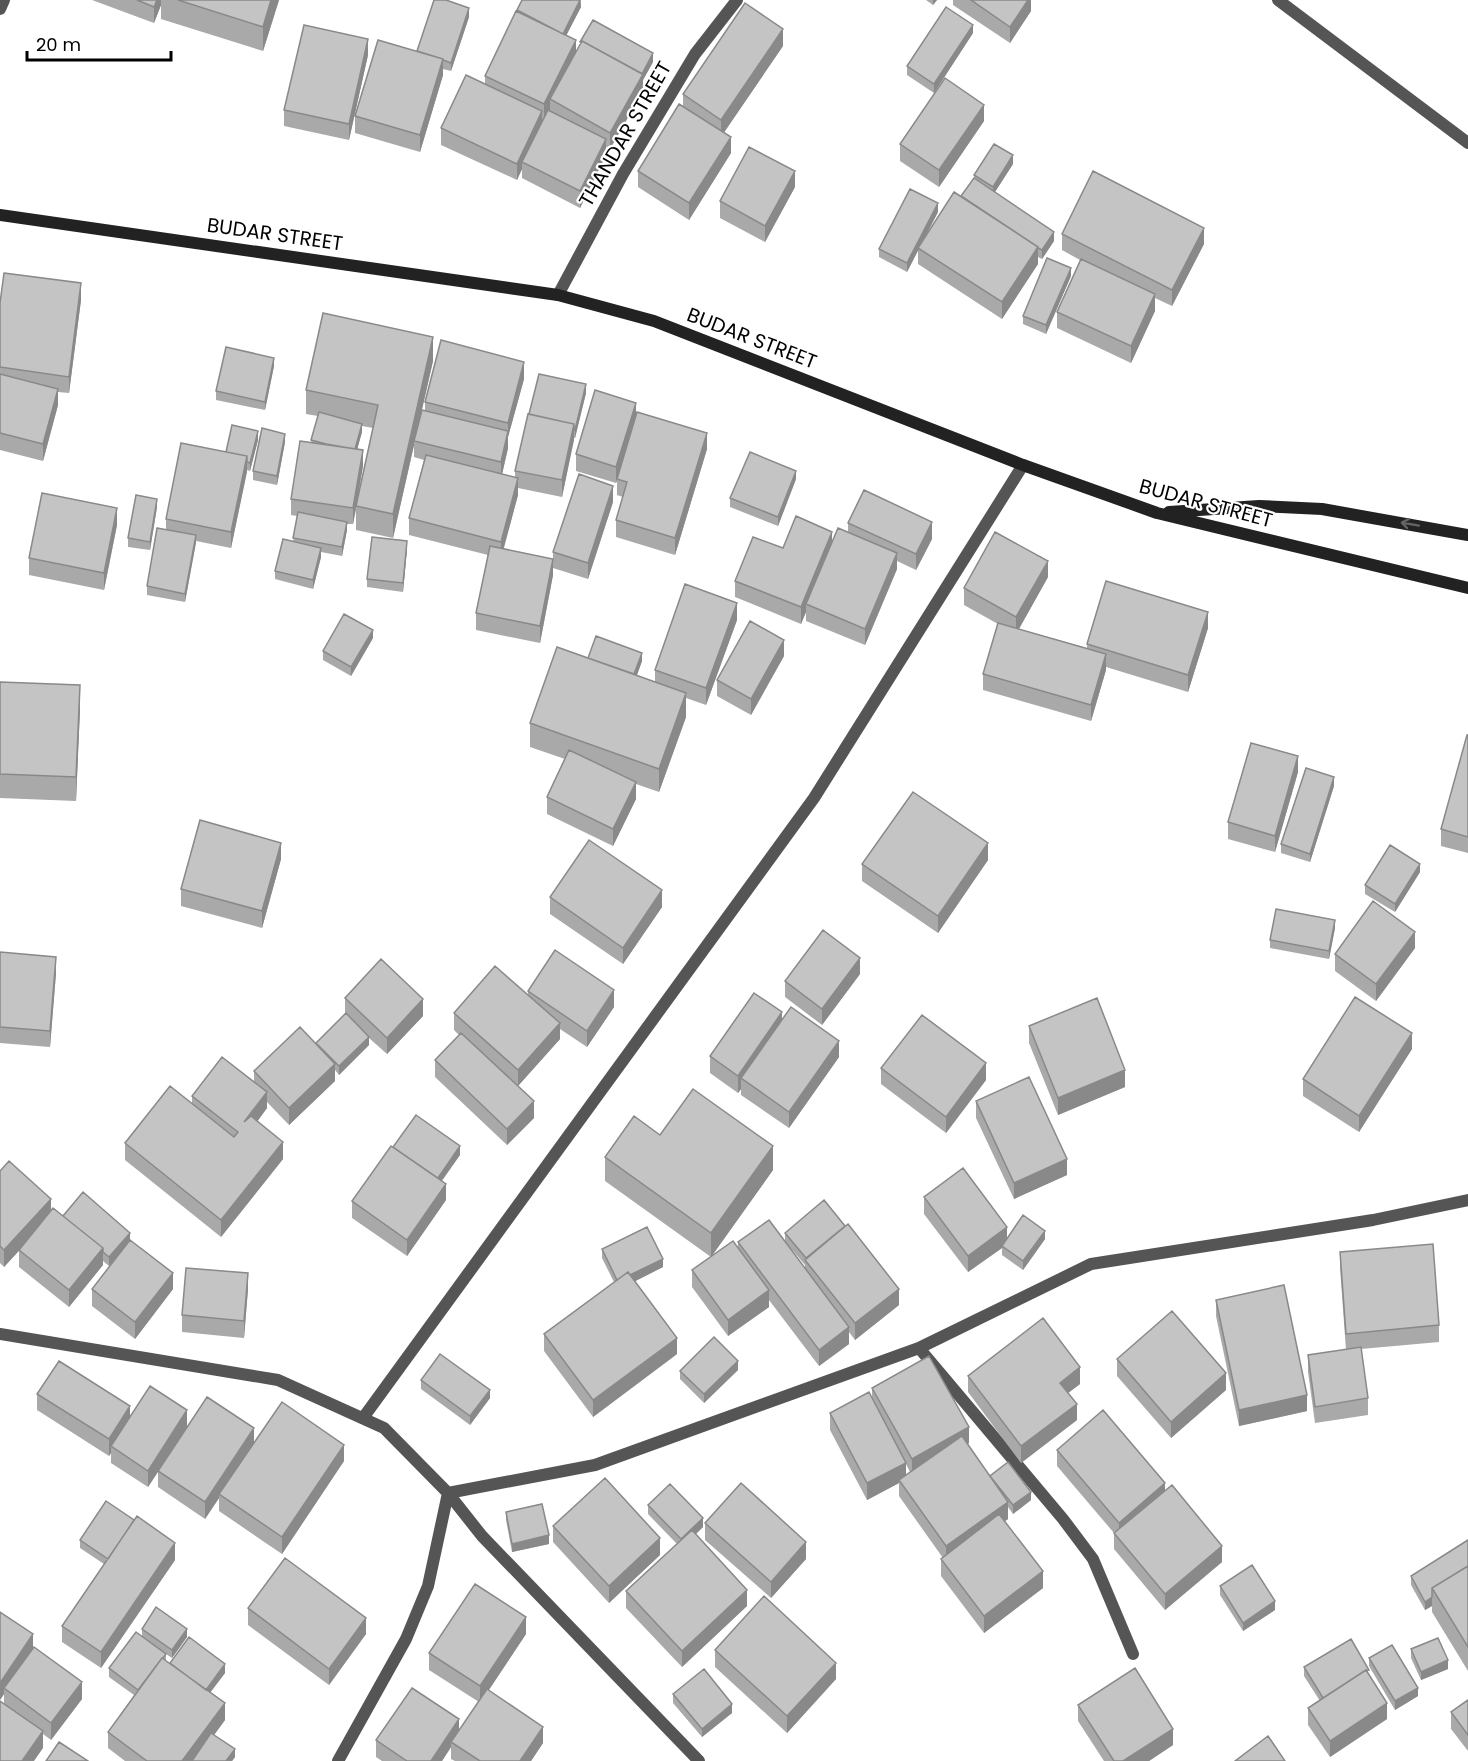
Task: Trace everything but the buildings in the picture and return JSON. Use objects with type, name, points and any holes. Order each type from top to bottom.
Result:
[{"type":"main road","name":"BUDAR STREET","points":[[0,215],[558,295],[654,321],[1023,465],[1157,513],[1468,588]]},
{"type":"main road","points":[[1157,513],[1258,506],[1322,509],[1468,534]]},
{"type":"street","points":[[0,9],[4,0]]},
{"type":"street","name":"THANDAR STREET","points":[[558,295],[623,174],[689,64],[737,0]]},
{"type":"street","points":[[1278,0],[1468,142]]},
{"type":"street","points":[[363,1418],[814,798],[1023,465]]},
{"type":"street","points":[[448,1493],[595,1465],[919,1348],[1091,1264],[1373,1220],[1468,1200]]},
{"type":"street","points":[[0,1334],[278,1380],[384,1428],[448,1493],[482,1536],[699,1761]]},
{"type":"street","points":[[919,1348],[1062,1519],[1092,1559],[1133,1654]]},
{"type":"street","points":[[338,1761],[406,1639],[428,1586],[448,1493]]}]
